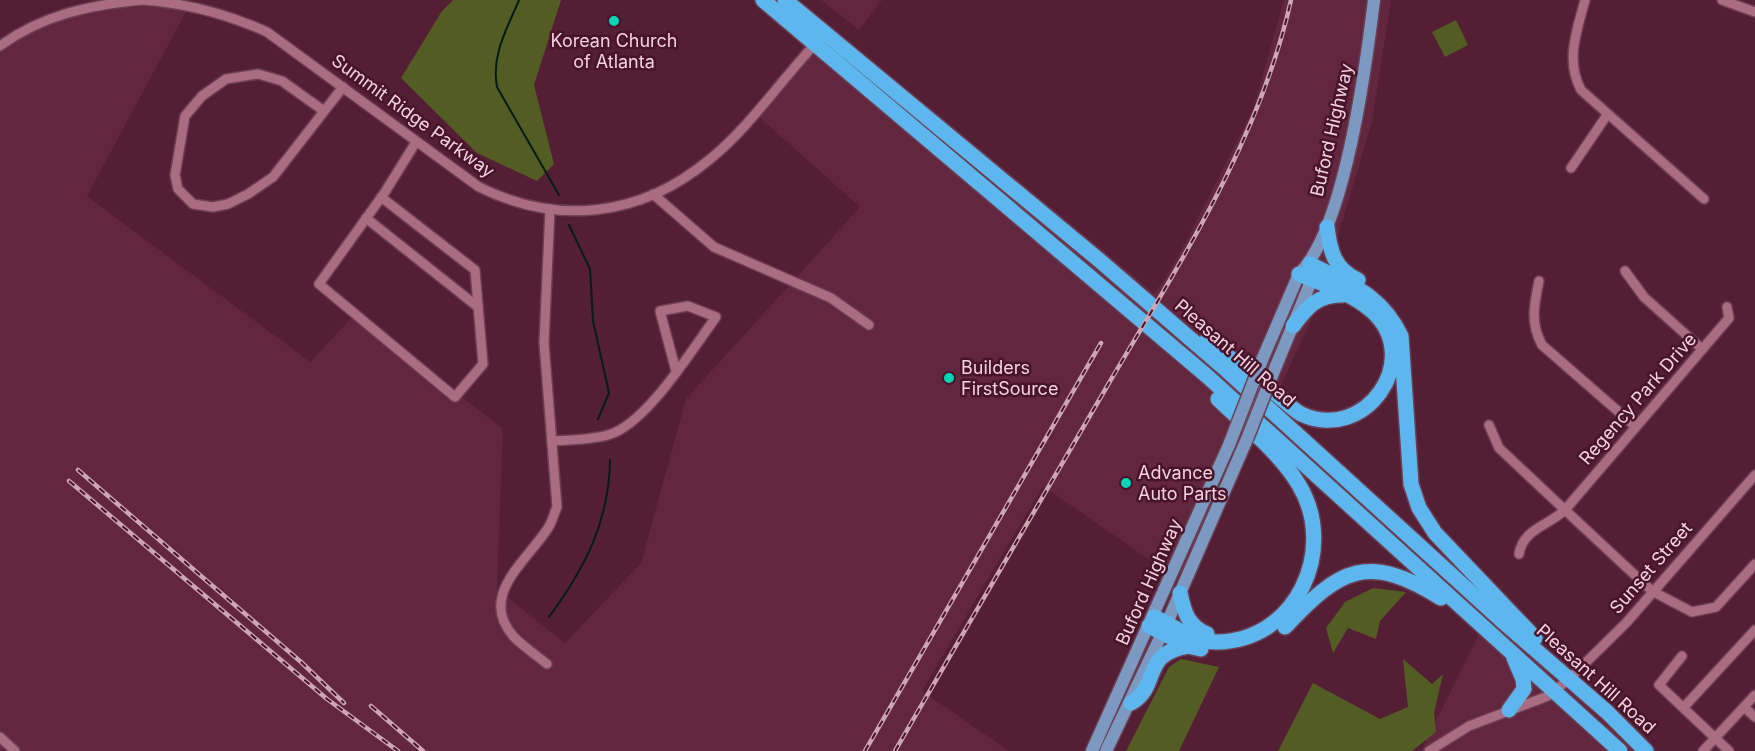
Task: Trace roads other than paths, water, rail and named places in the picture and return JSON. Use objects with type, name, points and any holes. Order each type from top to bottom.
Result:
[{"type":"highway","name":"Pleasant Hill Road","points":[[763,0],[820,39],[1099,260],[1223,367],[1646,751]]},
{"type":"highway","name":"Pleasant Hill Road","points":[[785,0],[820,39],[1051,245],[1119,299],[1620,751]]},
{"type":"highway","points":[[1327,227],[1331,254],[1339,266],[1348,275],[1380,292],[1404,322],[1410,344],[1415,396],[1407,448]]},
{"type":"highway","points":[[1099,260],[1142,289],[1301,414],[1327,420],[1342,419],[1364,410],[1385,387],[1392,364],[1391,345],[1386,329],[1373,312],[1307,272]]},
{"type":"highway","points":[[1307,272],[1376,299],[1390,315],[1401,336],[1407,448],[1413,492],[1419,508],[1435,532],[1562,666],[1569,679]]},
{"type":"highway","points":[[1293,326],[1316,300],[1324,296],[1344,295]]},
{"type":"highway","points":[[1119,299],[1284,465],[1299,485],[1310,510],[1314,546],[1311,565],[1300,592],[1281,619],[1262,632],[1242,639],[1216,642],[1196,639],[1158,625]]},
{"type":"highway","points":[[1131,703],[1140,698],[1159,657],[1170,649],[1188,646],[1220,651],[1263,642],[1283,629],[1330,582],[1362,572],[1381,571],[1402,576],[1474,619]]},
{"type":"highway","points":[[1180,593],[1186,617],[1192,625],[1205,633],[1219,637],[1242,634],[1258,628],[1275,617],[1300,592]]},
{"type":"highway","points":[[1158,625],[1188,646]]},
{"type":"highway","points":[[1509,650],[1518,663],[1524,689],[1509,710]]},
{"type":"main road","name":"Buford Highway","points":[[1106,751],[1131,703],[1158,625],[1262,360],[1327,227],[1361,99],[1374,0]]},
{"type":"main road","name":"Buford Highway","points":[[1092,751],[1158,625],[1180,593],[1243,451],[1293,326],[1307,272]]},
{"type":"street","name":"Summit Ridge Parkway","points":[[0,46],[42,22],[86,4],[142,0],[176,2],[235,18],[267,32],[479,187],[508,201],[550,209],[585,212],[613,207],[653,194],[680,181],[709,160],[737,133],[820,39]]},
{"type":"street","points":[[1584,0],[1573,44],[1572,68],[1581,90],[1606,115],[1704,199]]},
{"type":"street","points":[[1722,0],[1755,12]]},
{"type":"street","points":[[324,111],[282,81],[258,74],[226,80],[202,96],[185,116],[175,175],[178,189],[193,204],[213,207],[228,204],[248,194],[273,177],[343,87]]},
{"type":"street","points":[[1571,168],[1606,115]]},
{"type":"street","points":[[381,197],[475,270],[483,364],[455,397],[319,284],[381,197],[416,142]]},
{"type":"street","points":[[653,194],[714,247],[831,298],[869,325]]},
{"type":"street","points":[[547,664],[513,636],[502,615],[501,596],[507,580],[549,527],[557,507],[544,343],[550,209]]},
{"type":"street","points":[[366,218],[478,307]]},
{"type":"street","points":[[1626,270],[1644,297],[1702,349]]},
{"type":"street","points":[[1539,281],[1533,310],[1535,332],[1542,345],[1554,358],[1635,426]]},
{"type":"street","points":[[552,441],[608,435],[620,430],[652,403],[683,362],[716,317],[688,306],[660,311],[676,371]]},
{"type":"street","name":"Regency Park Drive","points":[[1519,554],[1520,543],[1527,535],[1557,518],[1565,510],[1729,318],[1727,307]]},
{"type":"street","points":[[1489,425],[1499,448],[1652,591],[1680,608],[1701,612],[1716,606],[1755,564]]},
{"type":"street","name":"Sunset Street","points":[[1429,751],[1469,726],[1548,696],[1555,691],[1626,623],[1755,475]]},
{"type":"street","points":[[1684,707],[1755,630]]},
{"type":"street","points":[[1682,656],[1659,686],[1729,751]]},
{"type":"street","points":[[1703,751],[1755,695]]},
{"type":"street","points":[[1744,707],[1755,717]]},
{"type":"street","points":[[0,738],[15,751]]},
{"type":"waterway","points":[[519,0],[498,53],[497,87],[559,195]]},
{"type":"waterway","points":[[569,225],[590,269],[593,321],[609,393],[598,419]]},
{"type":"waterway","points":[[549,617],[574,581],[593,543],[605,504],[610,460]]},
{"type":"railway","points":[[895,751],[1190,245],[1215,198],[1260,101],[1291,0]]},
{"type":"railway","points":[[865,751],[1101,343]]},
{"type":"railway","points":[[78,470],[301,662],[344,703]]},
{"type":"railway","points":[[69,481],[327,699],[398,751]]},
{"type":"railway","points":[[371,706],[423,751]]},
{"type":"place","name":"Korean Church of Atlanta","points":[[614,21]]},
{"type":"place","name":"Builders FirstSource","points":[[949,378]]},
{"type":"place","name":"Advance Auto Parts","points":[[1126,483]]}]
